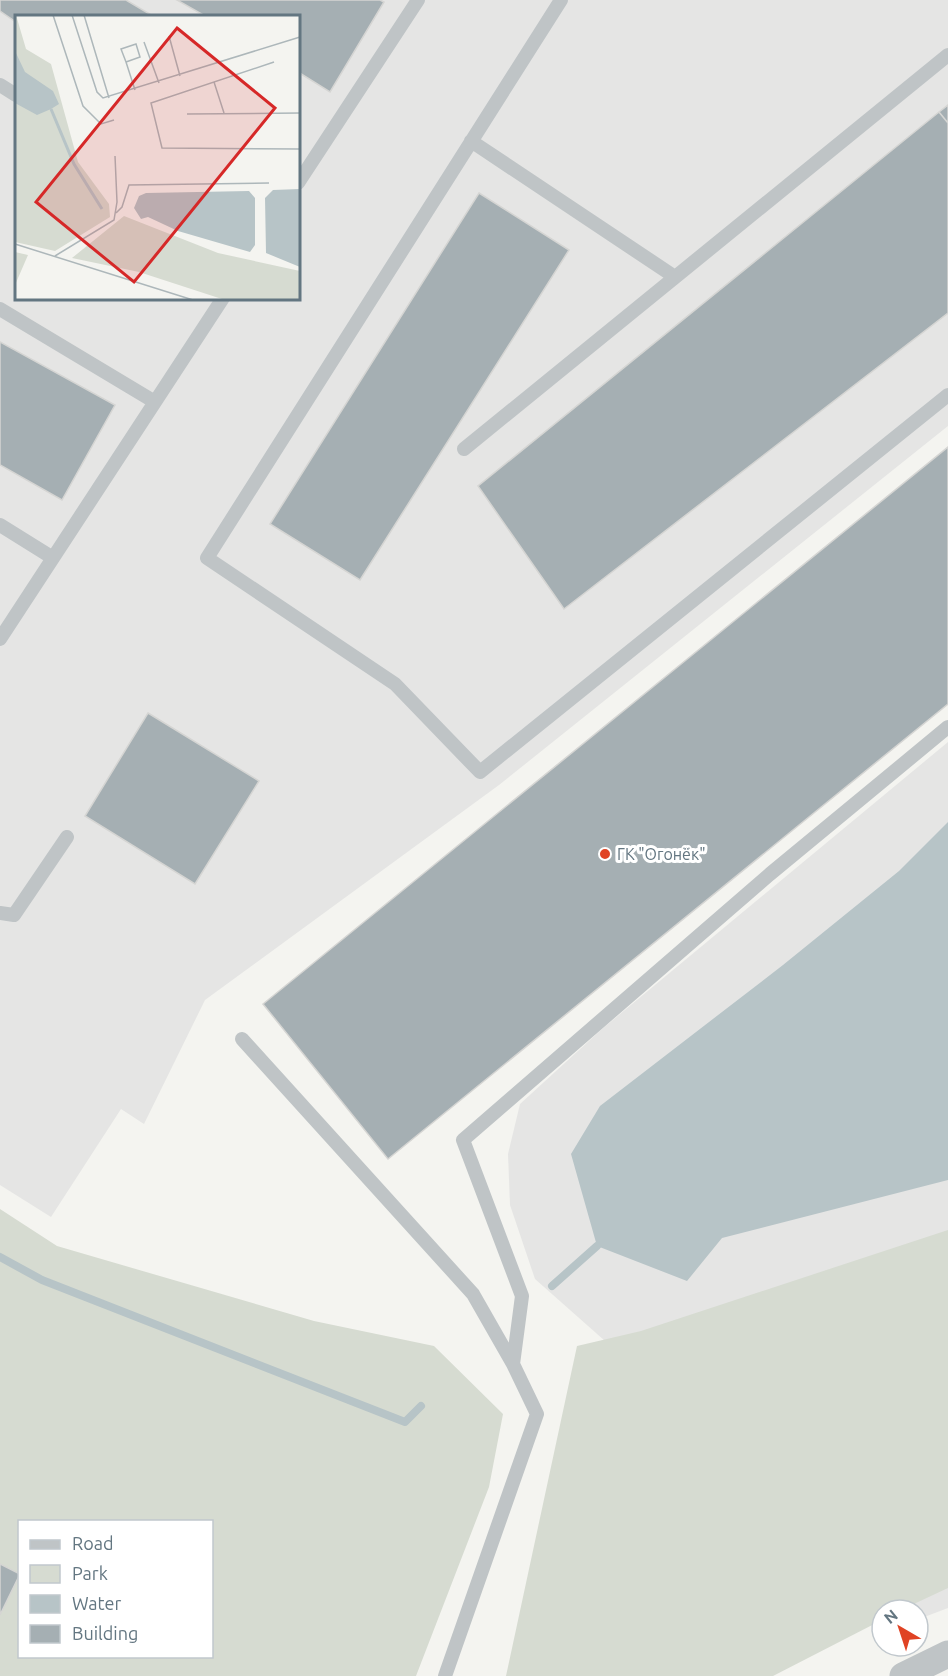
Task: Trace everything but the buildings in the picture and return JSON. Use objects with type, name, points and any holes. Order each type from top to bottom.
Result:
[{"type":"street","points":[[903,1676],[948,1654]]},
{"type":"lane","points":[[300,180],[418,0]]},
{"type":"lane","points":[[561,0],[207,558],[395,684],[480,772],[948,395]]},
{"type":"lane","points":[[464,449],[948,55]]},
{"type":"lane","points":[[0,85],[15,94]]},
{"type":"lane","points":[[471,141],[675,277]]},
{"type":"lane","points":[[0,639],[222,300]]},
{"type":"lane","points":[[0,309],[155,402]]},
{"type":"lane","points":[[0,525],[53,558]]},
{"type":"lane","points":[[513,1364],[522,1296],[463,1140],[770,874],[948,727]]},
{"type":"lane","points":[[0,914],[14,915],[67,837]]},
{"type":"lane","points":[[242,1039],[473,1294],[513,1364],[537,1414],[445,1676]]},
{"type":"shaded area","points":[[0,0],[948,0],[948,426],[499,785],[205,1000],[144,1124],[121,1109],[51,1217],[0,1185]]},
{"type":"shaded area","points":[[948,742],[948,1608],[930,1615],[930,1598],[895,1598],[535,1279],[510,1205],[508,1154],[520,1104],[602,1029]]},
{"type":"green space","points":[[0,1209],[57,1246],[314,1321],[434,1346],[503,1414],[489,1487],[416,1676],[0,1676]]},
{"type":"green space","points":[[948,1230],[948,1588],[927,1598],[870,1598],[870,1626],[773,1676],[506,1676],[577,1346],[641,1331]]},
{"type":"water","points":[[948,822],[948,1180],[722,1238],[687,1281],[597,1246],[571,1154],[600,1106],[783,965],[899,871]]},
{"type":"waterway","points":[[552,1286],[597,1246]]},
{"type":"waterway","points":[[0,1257],[42,1280],[405,1422],[421,1406]]},
{"type":"place","name":"ГК \"Огонёк\"","points":[[605,854]]}]
